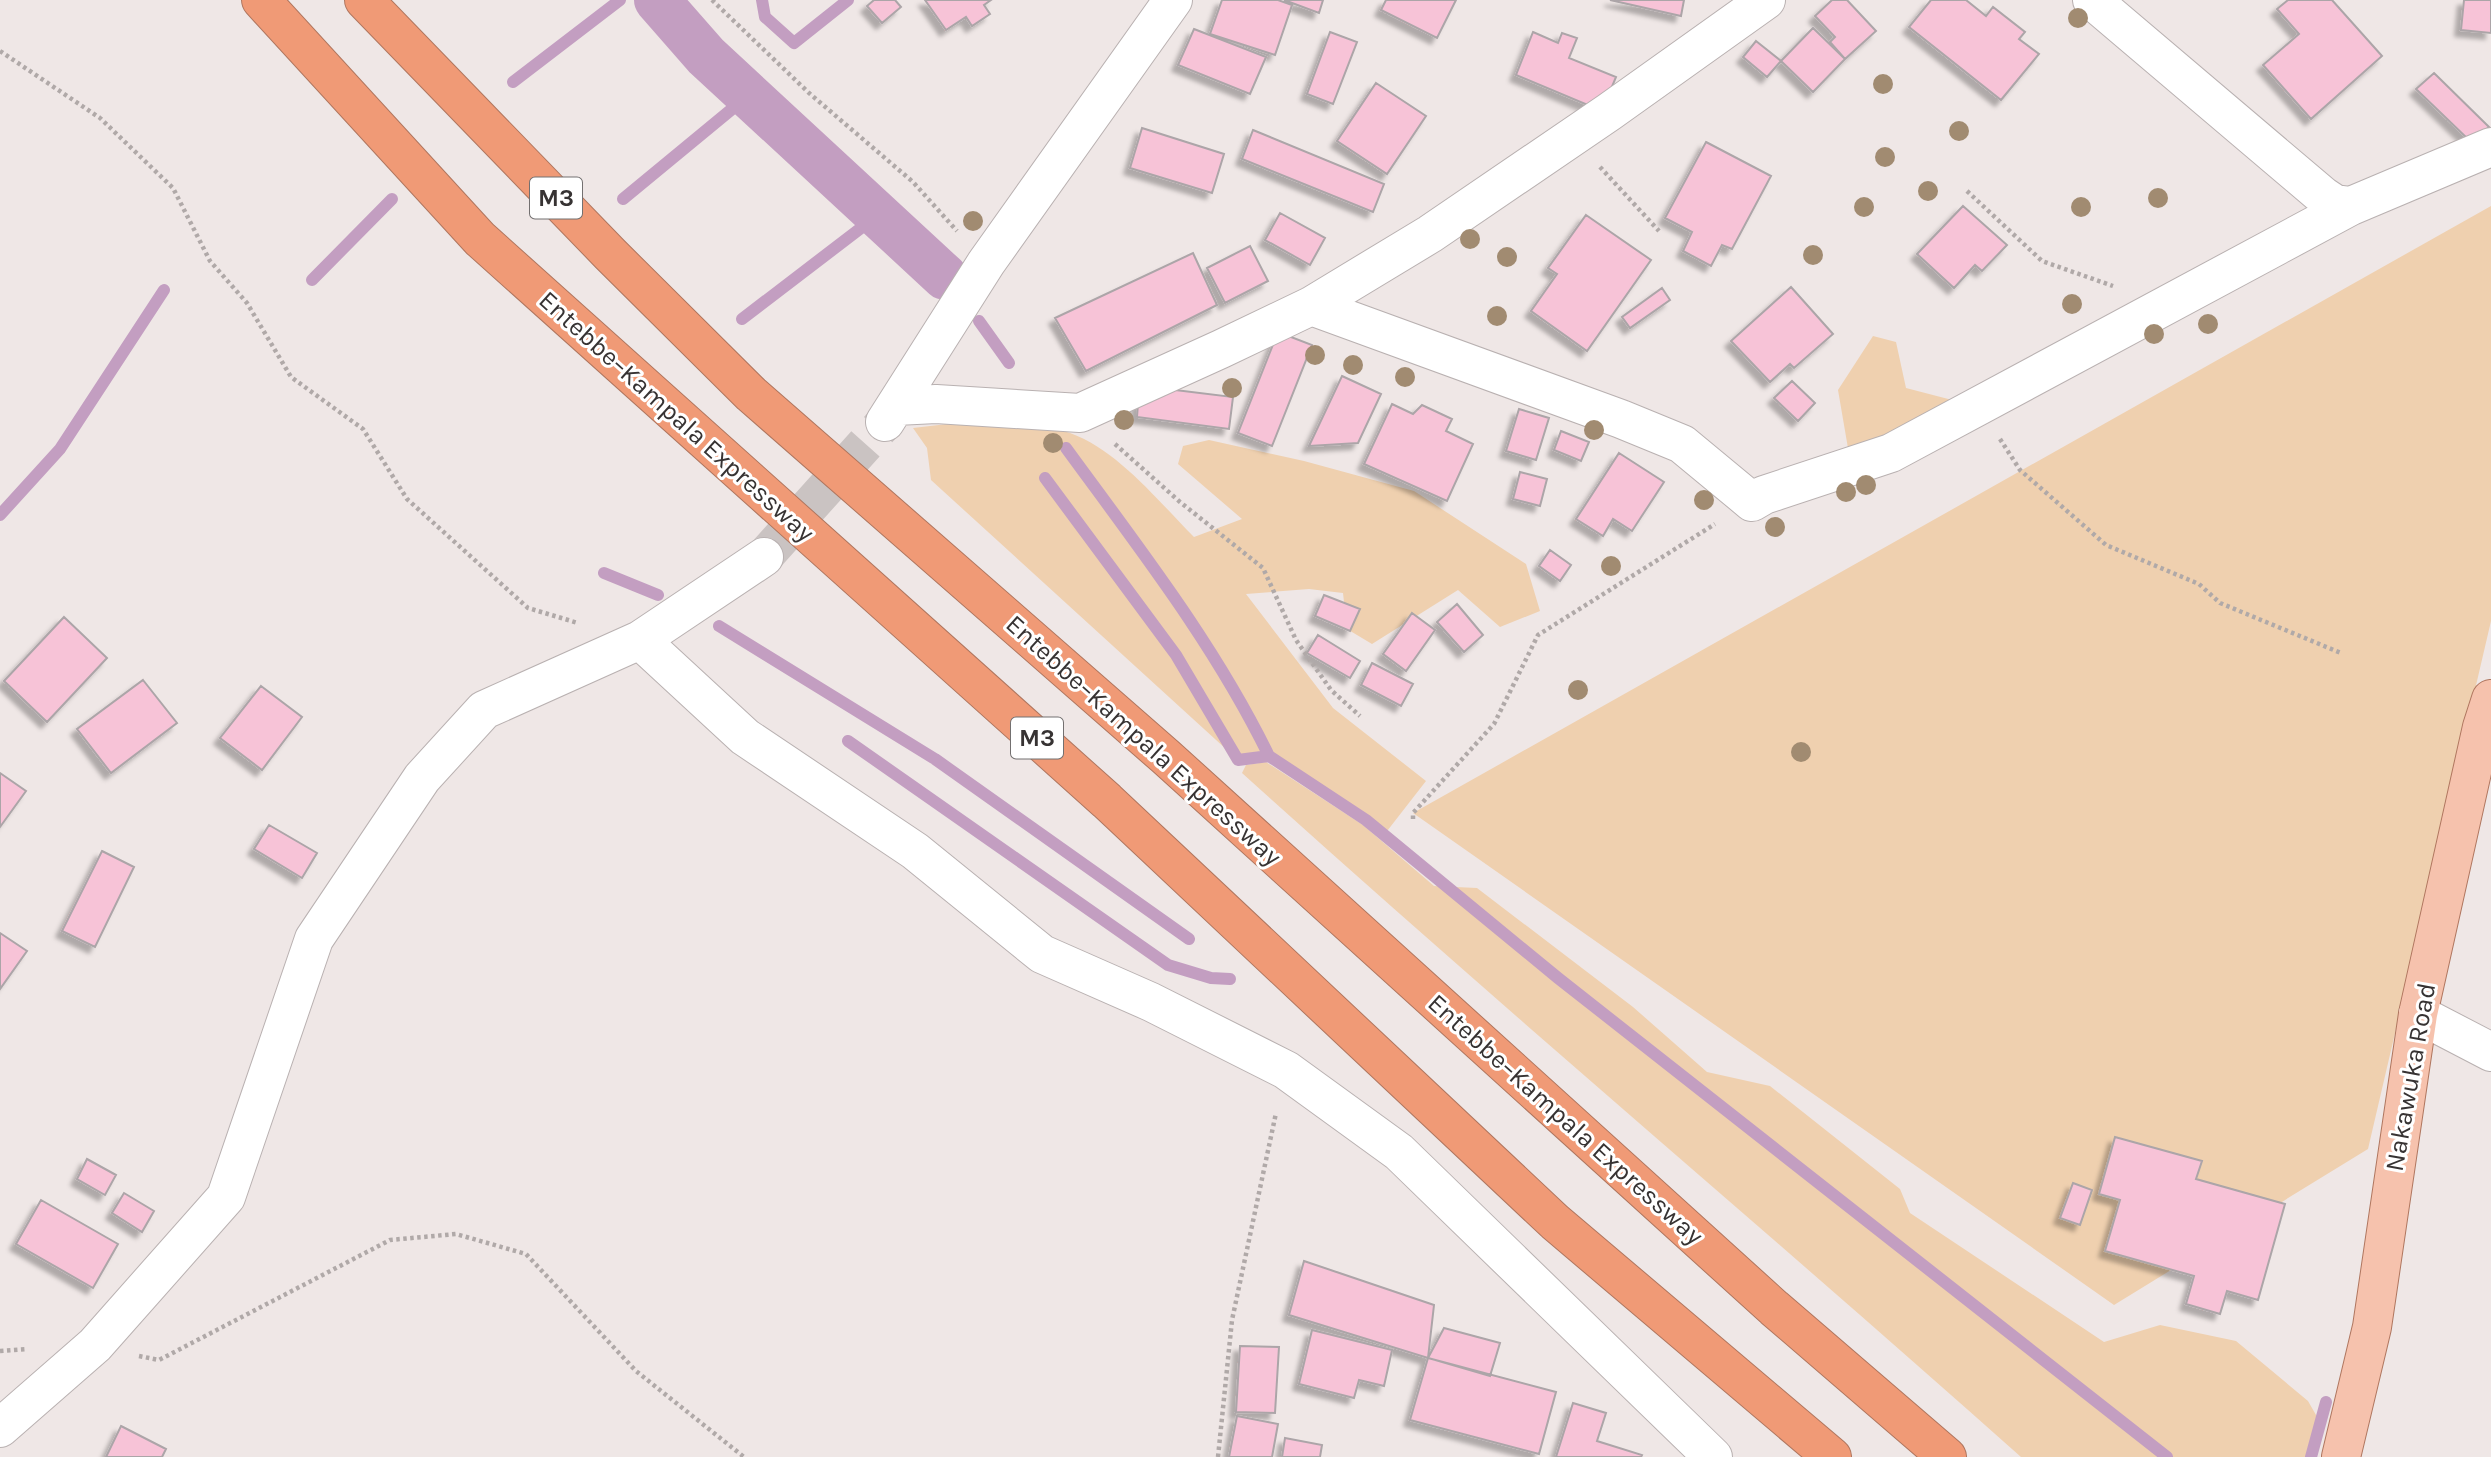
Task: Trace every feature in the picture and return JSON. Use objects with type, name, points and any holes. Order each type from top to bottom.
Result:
[{"type":"highway","name":"Entebbe–Kampala Expressway","points":[[261,0],[480,239],[1107,801],[1555,1222],[1832,1457]]},
{"type":"highway","name":"Entebbe–Kampala Expressway","points":[[364,0],[610,254],[751,394],[1176,766],[1774,1308],[1947,1457]]},
{"type":"main road","name":"Nakawuka Road","points":[[2341,1457],[2372,1327],[2418,1014],[2482,727],[2491,699]]},
{"type":"street","points":[[1174,0],[986,263],[890,414],[936,404],[1080,413],[1311,306],[1430,234],[1711,41],[1766,0]]},
{"type":"street","points":[[2092,0],[2323,196],[2335,204],[2351,206]]},
{"type":"street","points":[[1311,306],[1621,419],[1682,444],[1752,502],[1764,495],[1891,453],[2351,206],[2491,147]]},
{"type":"street","points":[[0,1428],[95,1345],[226,1197],[314,939],[422,778],[484,710],[640,640],[764,557]]},
{"type":"street","points":[[640,640],[745,737],[915,851],[1042,954],[1152,1002],[1286,1070],[1399,1152],[1713,1457]]},
{"type":"street","points":[[2418,1014],[2491,1052]]},
{"type":"path","points":[[712,0],[809,93],[913,182],[986,263]]},
{"type":"path","points":[[0,51],[100,118],[173,188],[210,261],[247,303],[291,377],[363,429],[407,499],[528,608],[640,640]]},
{"type":"path","points":[[1590,125],[1598,165],[1658,232]]},
{"type":"path","points":[[1967,191],[2042,261],[2113,287]]},
{"type":"path","points":[[1979,405],[2020,470],[2106,545],[2199,584],[2220,603],[2341,653]]},
{"type":"path","points":[[1080,413],[1180,502],[1263,568],[1296,640],[1331,690],[1360,716]]},
{"type":"path","points":[[1413,819],[1413,813],[1494,724],[1538,635],[1752,502]]},
{"type":"path","points":[[1218,1457],[1232,1320],[1286,1070]]},
{"type":"path","points":[[0,1351],[95,1345],[159,1360],[390,1240],[456,1234],[526,1254],[636,1371],[744,1457]]},
{"type":"shaded area","points":[[2491,206],[2491,621],[2368,1149],[2114,1305],[1413,813]]},
{"type":"shaded area","points":[[1873,336],[1896,342],[1906,388],[1956,401],[1849,454],[1838,390]]},
{"type":"shaded area","points":[[956,423],[1043,427],[1070,433],[1088,441],[1137,478],[1194,537],[1242,519],[1178,464],[1183,446],[1209,440],[1304,461],[1414,491],[1526,564],[1540,611],[1500,627],[1458,590],[1372,644],[1347,629],[1343,593],[1309,589],[1246,594],[1333,708],[1426,781],[1384,835],[1366,820],[1269,756],[1238,760],[931,480],[927,448],[913,428]]},
{"type":"shaded area","points":[[1266,762],[1363,825],[1434,886],[1477,888],[1633,1007],[1707,1072],[1770,1086],[1900,1189],[1910,1213],[2104,1342],[2160,1325],[2236,1341],[2308,1401],[2320,1422],[2310,1457],[2021,1457],[1242,773],[1246,765]]},
{"type":"building","points":[[874,0],[895,0],[901,7],[882,23],[867,6]]},
{"type":"building","points":[[925,0],[991,0],[984,5],[990,14],[972,26],[966,17],[946,30]]},
{"type":"building","points":[[1222,0],[1278,0],[1292,5],[1275,55],[1210,34]]},
{"type":"building","points":[[1284,0],[1323,0],[1319,13]]},
{"type":"building","points":[[1386,0],[1456,0],[1437,38],[1381,10]]},
{"type":"building","points":[[1610,0],[1684,0],[1681,16]]},
{"type":"building","points":[[1832,0],[1847,0],[1876,31],[1845,59],[1830,42],[1835,37],[1815,16]]},
{"type":"building","points":[[1931,0],[1966,0],[1986,16],[1993,7],[2025,32],[2019,39],[2039,54],[2001,100],[1909,27]]},
{"type":"building","points":[[2288,0],[2332,0],[2382,56],[2311,119],[2263,65],[2299,34],[2277,9]]},
{"type":"building","points":[[2464,0],[2491,0],[2491,33],[2461,30]]},
{"type":"building","points":[[1813,28],[1845,59],[1813,92],[1781,61]]},
{"type":"building","points":[[1194,29],[1266,57],[1250,94],[1178,65]]},
{"type":"building","points":[[1330,32],[1357,42],[1333,104],[1307,94]]},
{"type":"building","points":[[1533,32],[1558,43],[1562,33],[1577,38],[1569,58],[1616,77],[1602,111],[1516,75]]},
{"type":"building","points":[[1756,41],[1781,61],[1767,77],[1743,57]]},
{"type":"building","points":[[2434,73],[2489,127],[2471,142],[2416,89]]},
{"type":"building","points":[[1376,83],[1426,116],[1387,174],[1337,141]]},
{"type":"building","points":[[1142,128],[1224,154],[1212,193],[1130,168]]},
{"type":"building","points":[[1253,130],[1384,184],[1373,212],[1242,159]]},
{"type":"building","points":[[1706,142],[1771,176],[1732,249],[1722,245],[1711,266],[1683,251],[1692,232],[1665,218]]},
{"type":"building","points":[[1963,206],[2007,245],[1982,271],[1975,265],[1954,288],[1917,254]]},
{"type":"building","points":[[1280,213],[1325,238],[1310,265],[1265,240]]},
{"type":"building","points":[[1586,215],[1651,260],[1587,351],[1531,311],[1557,274],[1548,268]]},
{"type":"building","points":[[1250,246],[1268,281],[1225,303],[1207,268]]},
{"type":"building","points":[[1193,253],[1217,305],[1086,371],[1055,318]]},
{"type":"building","points":[[1791,287],[1833,334],[1794,368],[1790,364],[1770,382],[1731,341]]},
{"type":"building","points":[[1662,288],[1670,300],[1630,328],[1622,317]]},
{"type":"building","points":[[1278,332],[1312,345],[1272,446],[1238,433]]},
{"type":"building","points":[[1342,376],[1381,394],[1358,443],[1309,446]]},
{"type":"building","points":[[1792,381],[1815,403],[1798,421],[1774,398]]},
{"type":"building","points":[[1167,389],[1233,397],[1229,429],[1137,417],[1138,403]]},
{"type":"building","points":[[1392,404],[1413,414],[1422,405],[1452,419],[1446,431],[1473,444],[1447,501],[1364,464]]},
{"type":"building","points":[[1519,409],[1549,418],[1536,460],[1506,451]]},
{"type":"building","points":[[1561,431],[1589,442],[1581,461],[1554,450]]},
{"type":"building","points":[[1619,453],[1664,482],[1632,531],[1613,519],[1603,536],[1576,519]]},
{"type":"building","points":[[1520,472],[1547,479],[1540,506],[1513,499]]},
{"type":"building","points":[[1550,550],[1571,565],[1560,581],[1539,566]]},
{"type":"building","points":[[1324,595],[1360,609],[1350,631],[1315,616]]},
{"type":"building","points":[[1457,604],[1483,635],[1464,652],[1437,622]]},
{"type":"building","points":[[1412,613],[1435,630],[1406,671],[1383,654]]},
{"type":"building","points":[[64,617],[107,658],[47,722],[4,681]]},
{"type":"building","points":[[1318,635],[1360,661],[1350,678],[1307,653]]},
{"type":"building","points":[[1372,663],[1413,684],[1401,706],[1361,685]]},
{"type":"building","points":[[143,680],[177,723],[111,773],[77,729]]},
{"type":"building","points":[[261,686],[302,717],[262,770],[220,738]]},
{"type":"building","points":[[0,773],[26,791],[0,827]]},
{"type":"building","points":[[269,825],[317,853],[302,878],[254,849]]},
{"type":"building","points":[[102,851],[134,867],[95,947],[62,931]]},
{"type":"building","points":[[0,933],[27,951],[0,989]]},
{"type":"building","points":[[2115,1137],[2202,1161],[2196,1179],[2285,1204],[2258,1300],[2227,1291],[2220,1314],[2186,1304],[2194,1276],[2105,1251],[2120,1200],[2099,1194]]},
{"type":"building","points":[[87,1159],[116,1175],[105,1195],[77,1179]]},
{"type":"building","points":[[2073,1183],[2092,1190],[2080,1225],[2060,1218]]},
{"type":"building","points":[[124,1193],[154,1211],[142,1232],[112,1213]]},
{"type":"building","points":[[41,1200],[118,1244],[93,1288],[16,1244]]},
{"type":"building","points":[[1304,1261],[1434,1305],[1428,1358],[1289,1315]]},
{"type":"building","points":[[1444,1328],[1500,1343],[1490,1376],[1428,1358]]},
{"type":"building","points":[[1312,1330],[1392,1350],[1384,1386],[1359,1380],[1354,1398],[1299,1384]]},
{"type":"building","points":[[1240,1346],[1279,1347],[1275,1413],[1236,1412]]},
{"type":"building","points":[[1428,1358],[1556,1392],[1539,1454],[1410,1420]]},
{"type":"building","points":[[1573,1403],[1606,1413],[1597,1441],[1642,1455],[1641,1457],[1556,1457]]},
{"type":"building","points":[[1237,1416],[1278,1424],[1272,1457],[1229,1457]]},
{"type":"building","points":[[121,1426],[166,1449],[162,1457],[106,1457]]},
{"type":"building","points":[[1285,1438],[1322,1445],[1320,1457],[1282,1457]]},
{"type":"waterway","points":[[513,82],[620,0]]},
{"type":"waterway","points":[[657,0],[706,56],[945,277]]},
{"type":"waterway","points":[[762,0],[765,17],[794,43],[848,0]]},
{"type":"waterway","points":[[623,199],[749,95]]},
{"type":"waterway","points":[[312,280],[392,199]]},
{"type":"waterway","points":[[742,319],[878,215]]},
{"type":"waterway","points":[[0,515],[60,449],[164,290]]},
{"type":"waterway","points":[[979,321],[1009,363]]},
{"type":"waterway","points":[[1066,448],[1200,636],[1225,675],[1269,756]]},
{"type":"waterway","points":[[1045,478],[1176,655],[1238,760],[1269,756],[1366,820],[1558,978],[2167,1457]]},
{"type":"waterway","points":[[604,573],[658,595]]},
{"type":"waterway","points":[[719,626],[935,759],[1189,939]]},
{"type":"waterway","points":[[848,741],[1168,965],[1211,978],[1230,979]]},
{"type":"waterway","points":[[2311,1457],[2326,1402]]},
{"type":"tunnel","points":[[764,557],[885,422]]}]
